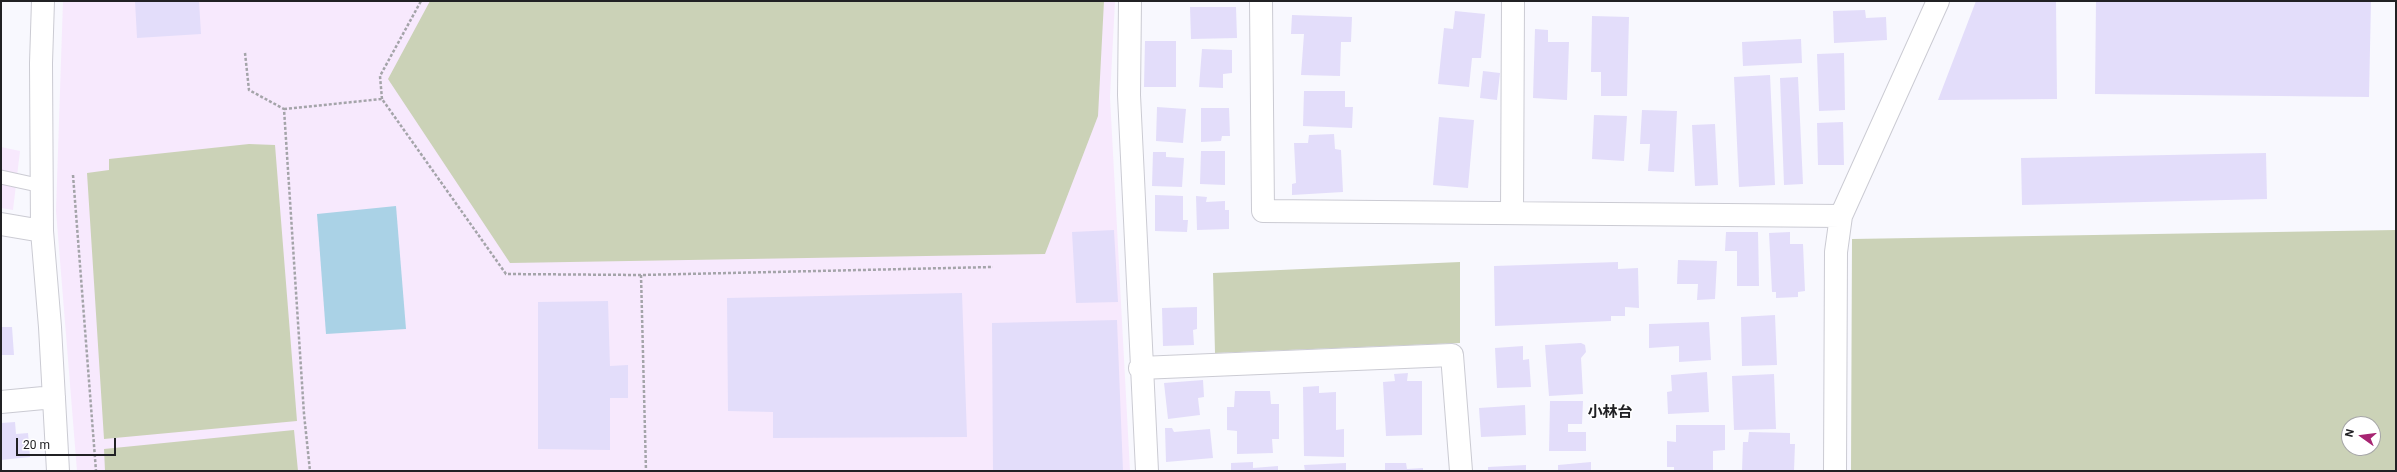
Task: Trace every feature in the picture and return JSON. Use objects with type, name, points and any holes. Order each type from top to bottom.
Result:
[{"type":"street","points":[[43,1],[42,231],[58,471]]},
{"type":"street","points":[[1130,1],[1129,95],[1140,368],[1147,471]]},
{"type":"street","points":[[1261,1],[1263,211],[1841,216]]},
{"type":"street","points":[[1512,213],[1513,1]]},
{"type":"street","points":[[1835,471],[1836,252],[1841,216],[1938,1]]},
{"type":"street","points":[[1,224],[42,231]]},
{"type":"street","points":[[1140,368],[1452,354],[1461,471]]},
{"type":"street","points":[[1,402],[54,397]]},
{"type":"lane","points":[[1,177],[42,186]]},
{"type":"path","points":[[421,1],[380,76],[382,99],[506,274],[641,275],[993,267]]},
{"type":"path","points":[[245,53],[249,90],[284,109],[382,99]]},
{"type":"path","points":[[284,109],[304,414],[310,471]]},
{"type":"path","points":[[73,175],[96,471]]},
{"type":"path","points":[[641,275],[646,471]]},
{"type":"shaded area","points":[[63,1],[1115,1],[1110,97],[1130,471],[77,471],[56,211]]},
{"type":"shaded area","points":[[1,147],[20,151],[13,210],[1,208]]},
{"type":"green space","points":[[430,1],[1104,1],[1098,116],[1045,254],[510,263],[388,79]]},
{"type":"green space","points":[[249,144],[275,145],[297,421],[104,439],[87,173],[109,170],[109,159]]},
{"type":"green space","points":[[2396,230],[2396,471],[1851,471],[1852,239]]},
{"type":"green space","points":[[1460,262],[1460,343],[1215,353],[1213,273]]},
{"type":"green space","points":[[294,430],[298,471],[105,471],[104,449]]},
{"type":"water","points":[[396,206],[406,329],[326,334],[317,214]]},
{"type":"building","points":[[135,1],[199,1],[201,34],[137,38]]},
{"type":"building","points":[[1976,1],[2056,1],[2057,99],[1938,100]]},
{"type":"building","points":[[2096,1],[2371,1],[2369,97],[2095,94]]},
{"type":"building","points":[[1190,7],[1236,7],[1237,38],[1191,39]]},
{"type":"building","points":[[1865,10],[1866,18],[1886,17],[1887,40],[1834,43],[1833,11]]},
{"type":"building","points":[[1455,11],[1485,14],[1481,58],[1472,58],[1469,87],[1438,84],[1444,28],[1453,29]]},
{"type":"building","points":[[1292,15],[1352,17],[1351,42],[1341,42],[1340,76],[1301,75],[1304,34],[1291,34]]},
{"type":"building","points":[[1592,16],[1629,17],[1627,96],[1601,96],[1601,72],[1591,72]]},
{"type":"building","points":[[1535,29],[1548,30],[1548,42],[1569,42],[1567,100],[1533,98]]},
{"type":"building","points":[[1801,39],[1802,63],[1743,66],[1742,42]]},
{"type":"building","points":[[1145,41],[1176,41],[1176,87],[1144,87]]},
{"type":"building","points":[[1202,49],[1232,50],[1232,73],[1223,74],[1223,88],[1199,87]]},
{"type":"building","points":[[1844,53],[1845,110],[1819,111],[1817,54]]},
{"type":"building","points":[[1483,71],[1500,73],[1497,100],[1480,98]]},
{"type":"building","points":[[1770,75],[1775,185],[1739,187],[1734,77]]},
{"type":"building","points":[[1798,77],[1803,184],[1784,185],[1780,78]]},
{"type":"building","points":[[1304,91],[1345,91],[1345,107],[1353,107],[1352,128],[1303,126]]},
{"type":"building","points":[[1157,107],[1186,109],[1183,143],[1156,141]]},
{"type":"building","points":[[1201,108],[1229,108],[1230,136],[1222,136],[1221,141],[1201,142]]},
{"type":"building","points":[[1642,110],[1677,111],[1674,172],[1648,171],[1650,144],[1640,144]]},
{"type":"building","points":[[1594,115],[1627,116],[1624,161],[1592,159]]},
{"type":"building","points":[[1439,117],[1474,120],[1468,188],[1433,185]]},
{"type":"building","points":[[1843,122],[1844,165],[1818,165],[1817,123]]},
{"type":"building","points":[[1715,124],[1718,185],[1695,186],[1692,125]]},
{"type":"building","points":[[1334,134],[1335,149],[1341,150],[1343,192],[1292,195],[1292,184],[1296,183],[1294,143],[1308,143],[1309,135]]},
{"type":"building","points":[[1201,151],[1225,151],[1225,185],[1200,184]]},
{"type":"building","points":[[1153,152],[1166,152],[1166,157],[1184,158],[1182,187],[1152,186]]},
{"type":"building","points":[[2266,153],[2267,199],[2022,205],[2021,158]]},
{"type":"building","points":[[1155,195],[1183,196],[1183,220],[1188,220],[1187,232],[1155,231]]},
{"type":"building","points":[[1196,196],[1207,197],[1206,202],[1225,201],[1225,210],[1229,210],[1229,229],[1197,230]]},
{"type":"building","points":[[1114,230],[1118,302],[1076,303],[1072,232]]},
{"type":"building","points":[[1726,232],[1758,232],[1759,286],[1737,286],[1737,251],[1725,251]]},
{"type":"building","points":[[1790,232],[1790,244],[1803,244],[1805,291],[1798,292],[1798,297],[1776,298],[1776,292],[1772,292],[1769,233]]},
{"type":"building","points":[[1678,260],[1717,261],[1715,299],[1697,300],[1698,284],[1677,284]]},
{"type":"building","points":[[1618,262],[1618,269],[1638,268],[1639,308],[1625,307],[1625,316],[1611,316],[1611,321],[1495,326],[1494,266]]},
{"type":"building","points":[[962,293],[967,437],[773,438],[773,412],[728,411],[727,298]]},
{"type":"building","points":[[608,301],[610,366],[628,365],[628,398],[610,398],[610,450],[538,449],[538,302]]},
{"type":"building","points":[[1197,307],[1197,329],[1193,330],[1194,345],[1163,346],[1162,308]]},
{"type":"building","points":[[1775,315],[1777,365],[1742,366],[1741,317]]},
{"type":"building","points":[[1117,320],[1123,471],[993,471],[992,323]]},
{"type":"building","points":[[1709,322],[1711,360],[1679,362],[1679,346],[1649,348],[1649,324]]},
{"type":"building","points":[[1,327],[12,327],[14,355],[1,355]]},
{"type":"building","points":[[1581,343],[1585,345],[1586,352],[1581,358],[1583,394],[1549,396],[1545,345]]},
{"type":"building","points":[[1523,346],[1523,360],[1529,359],[1531,387],[1497,388],[1495,348]]},
{"type":"building","points":[[1707,372],[1709,412],[1668,414],[1667,392],[1672,391],[1671,375]]},
{"type":"building","points":[[1408,373],[1407,381],[1422,381],[1422,435],[1386,436],[1383,382],[1395,381],[1394,374]]},
{"type":"building","points":[[1774,374],[1776,429],[1734,430],[1732,376]]},
{"type":"building","points":[[1203,380],[1204,397],[1198,398],[1200,415],[1168,419],[1164,383]]},
{"type":"building","points":[[1319,386],[1319,393],[1336,392],[1336,430],[1344,429],[1344,457],[1304,456],[1303,387]]},
{"type":"building","points":[[1235,391],[1270,391],[1271,404],[1279,404],[1279,439],[1272,439],[1273,453],[1237,454],[1237,431],[1227,430],[1227,407],[1234,407]]},
{"type":"building","points":[[1550,401],[1583,401],[1582,424],[1568,424],[1568,432],[1586,432],[1586,451],[1549,451]]},
{"type":"building","points":[[1525,405],[1526,435],[1481,437],[1479,408]]},
{"type":"building","points":[[15,422],[16,434],[28,433],[30,457],[1,460],[1,423]]},
{"type":"building","points":[[1676,425],[1725,425],[1725,450],[1713,451],[1713,471],[1674,471],[1674,467],[1667,467],[1667,441],[1676,442]]},
{"type":"building","points":[[1165,428],[1172,428],[1174,432],[1210,429],[1213,458],[1166,462]]},
{"type":"building","points":[[1749,432],[1790,433],[1790,444],[1795,444],[1794,471],[1742,471],[1743,442],[1748,442]]},
{"type":"building","points":[[1253,462],[1253,468],[1278,466],[1278,471],[1231,471],[1231,463]]},
{"type":"building","points":[[1591,462],[1591,471],[1558,471],[1558,465]]},
{"type":"building","points":[[1346,463],[1346,471],[1305,471],[1304,465]]},
{"type":"building","points":[[1385,463],[1406,463],[1407,469],[1423,468],[1423,471],[1385,471]]},
{"type":"building","points":[[1526,465],[1526,471],[1488,471],[1488,467]]},
{"type":"district","name":"小林台","points":[[1610,413]]}]
